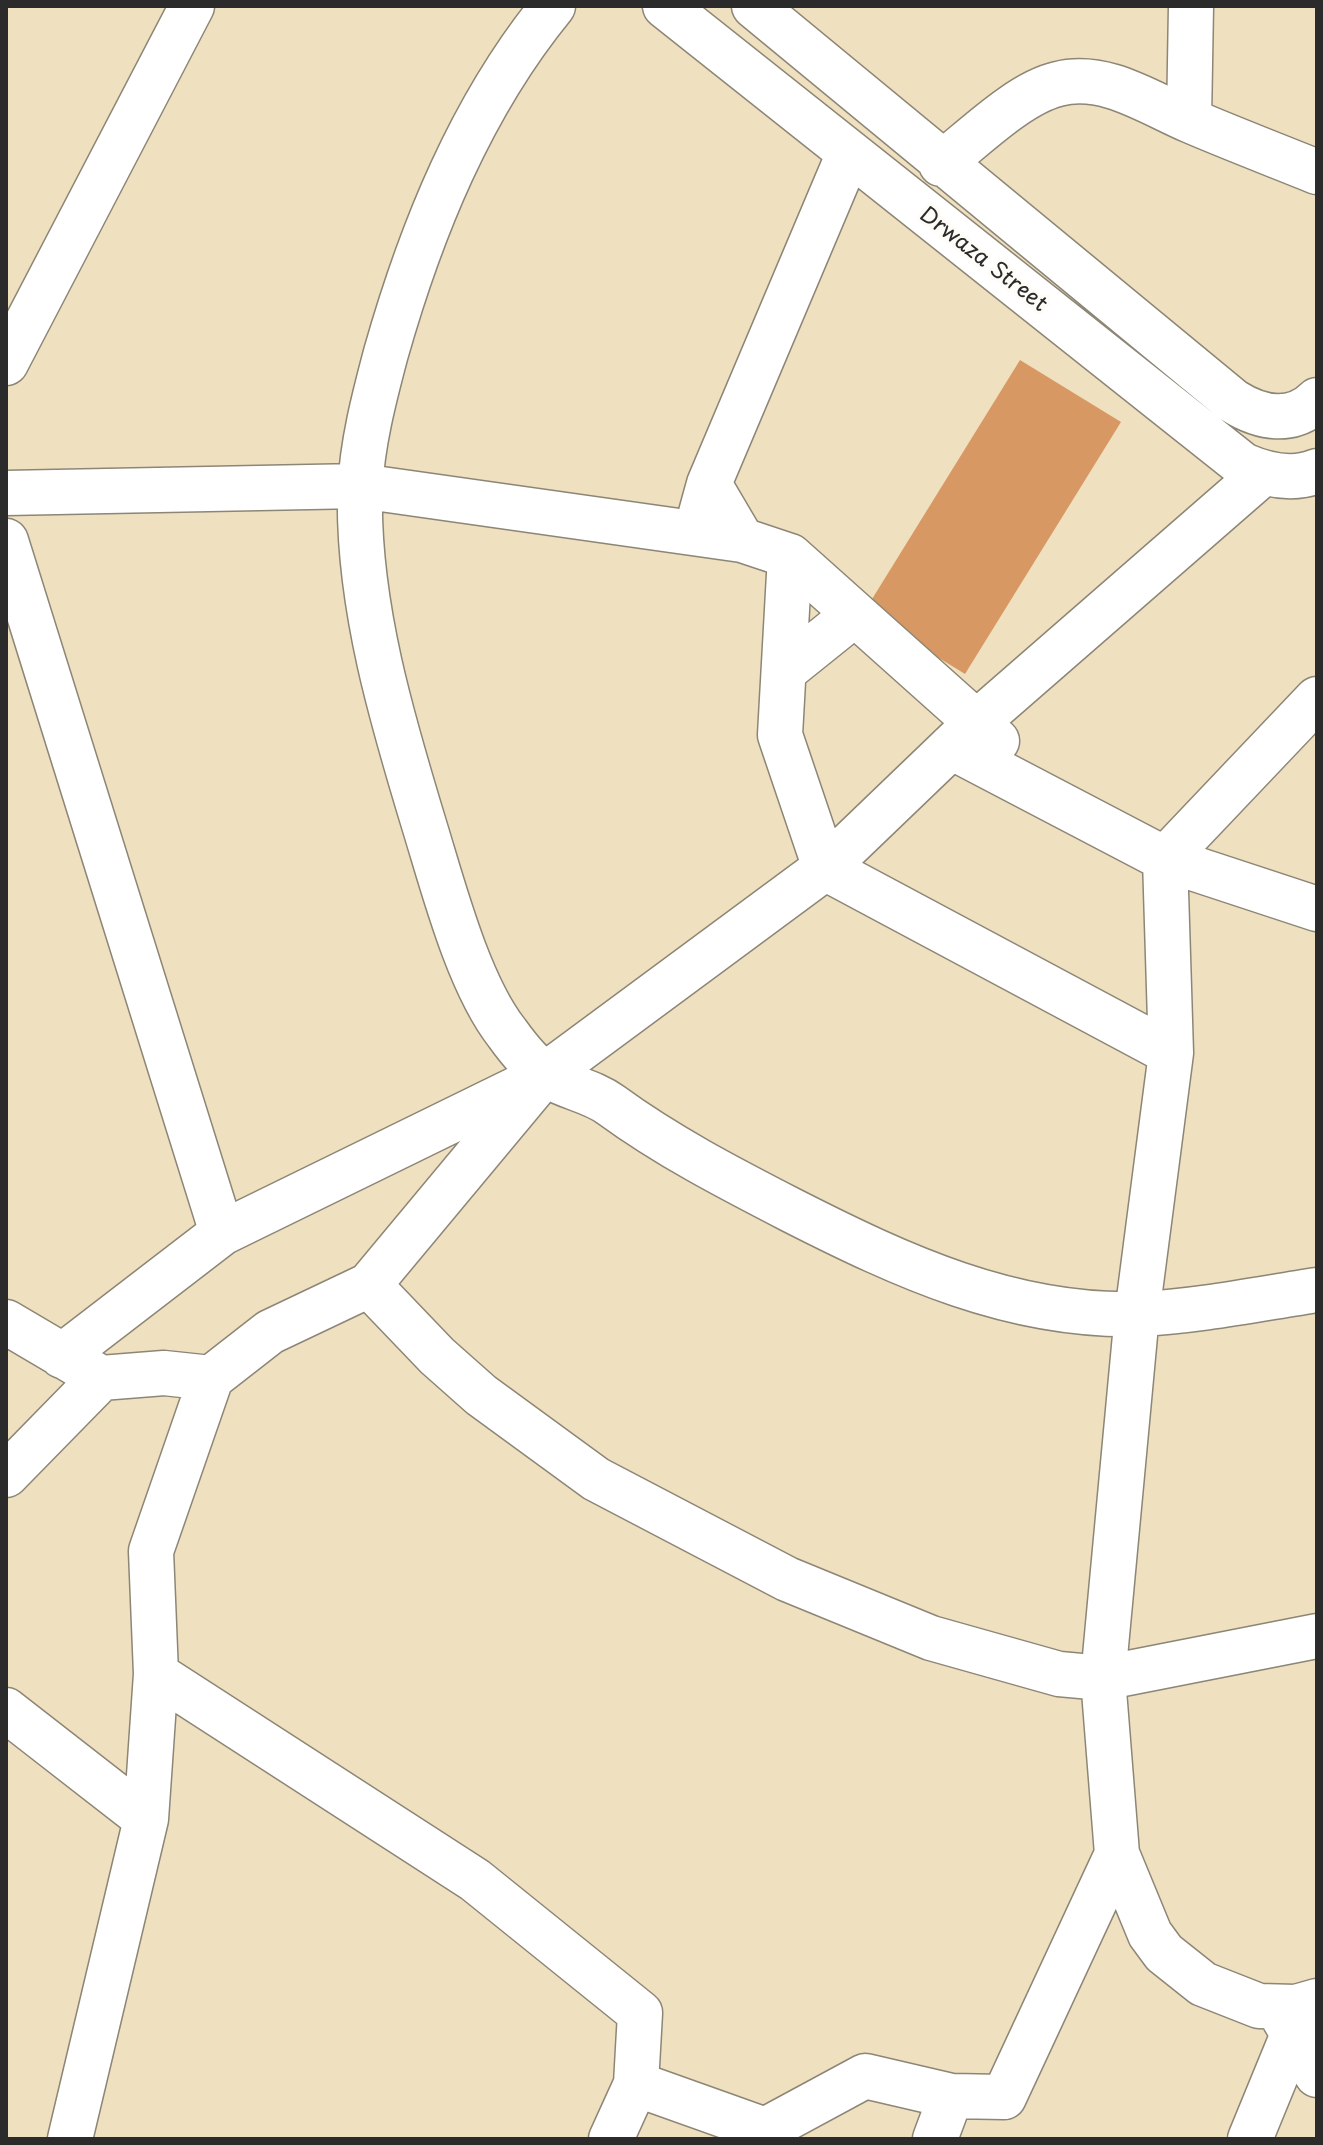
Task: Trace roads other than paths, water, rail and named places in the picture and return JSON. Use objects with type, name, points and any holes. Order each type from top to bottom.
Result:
[{"type":"street","points":[[6,363],[192,6]]},
{"type":"street","points":[[553,6],[503,77],[473,130],[423,239],[377,389],[360,486],[372,616],[384,687],[442,885],[494,1014],[545,1075],[599,1096],[636,1123],[726,1177],[896,1262],[954,1285],[1061,1309],[1137,1314],[1317,1290]]},
{"type":"street","name":"Drwaza Street","points":[[665,6],[1226,452],[1263,473],[1287,476],[1317,471]]},
{"type":"street","points":[[754,6],[941,164],[1233,401],[1270,418],[1314,408]]},
{"type":"street","points":[[1189,120],[1191,6]]},
{"type":"street","points":[[941,164],[1028,97],[1056,84],[1085,80],[1109,86],[1317,172]]},
{"type":"street","points":[[695,533],[709,484],[849,153]]},
{"type":"street","points":[[62,1356],[222,1233],[545,1075],[825,868],[964,735],[1263,473]]},
{"type":"street","points":[[709,484],[742,540]]},
{"type":"street","points":[[6,493],[360,486],[742,540],[790,556],[855,614],[964,735],[1075,812],[1165,859],[1317,909]]},
{"type":"street","points":[[6,541],[222,1233]]},
{"type":"street","points":[[790,556],[780,735],[825,868],[1171,1053]]},
{"type":"street","points":[[784,671],[855,614]]},
{"type":"street","points":[[1298,2012],[1259,2006],[1221,1994],[1203,1984],[1164,1953],[1139,1912],[1117,1854],[1103,1678],[1137,1314],[1171,1053],[1165,859],[1317,699]]},
{"type":"street","points":[[70,2139],[146,1819],[156,1674],[151,1551],[211,1378],[270,1332],[369,1285],[545,1075]]},
{"type":"street","points":[[369,1285],[437,1356],[481,1395],[596,1479],[787,1579],[931,1638],[1032,1668],[1103,1678],[1317,1636]]},
{"type":"street","points":[[6,1322],[101,1378],[164,1373],[211,1378]]},
{"type":"street","points":[[6,1475],[101,1378]]},
{"type":"street","points":[[156,1674],[475,1880],[640,2013],[636,2084],[611,2139]]},
{"type":"street","points":[[9,1719],[146,1819]]},
{"type":"street","points":[[636,2084],[765,2130],[865,2076],[951,2096],[1004,2097],[1117,1854]]},
{"type":"street","points":[[1298,2012],[1317,2075]]},
{"type":"street","points":[[1250,2139],[1298,2012]]},
{"type":"street","points":[[935,2139],[951,2096]]}]
